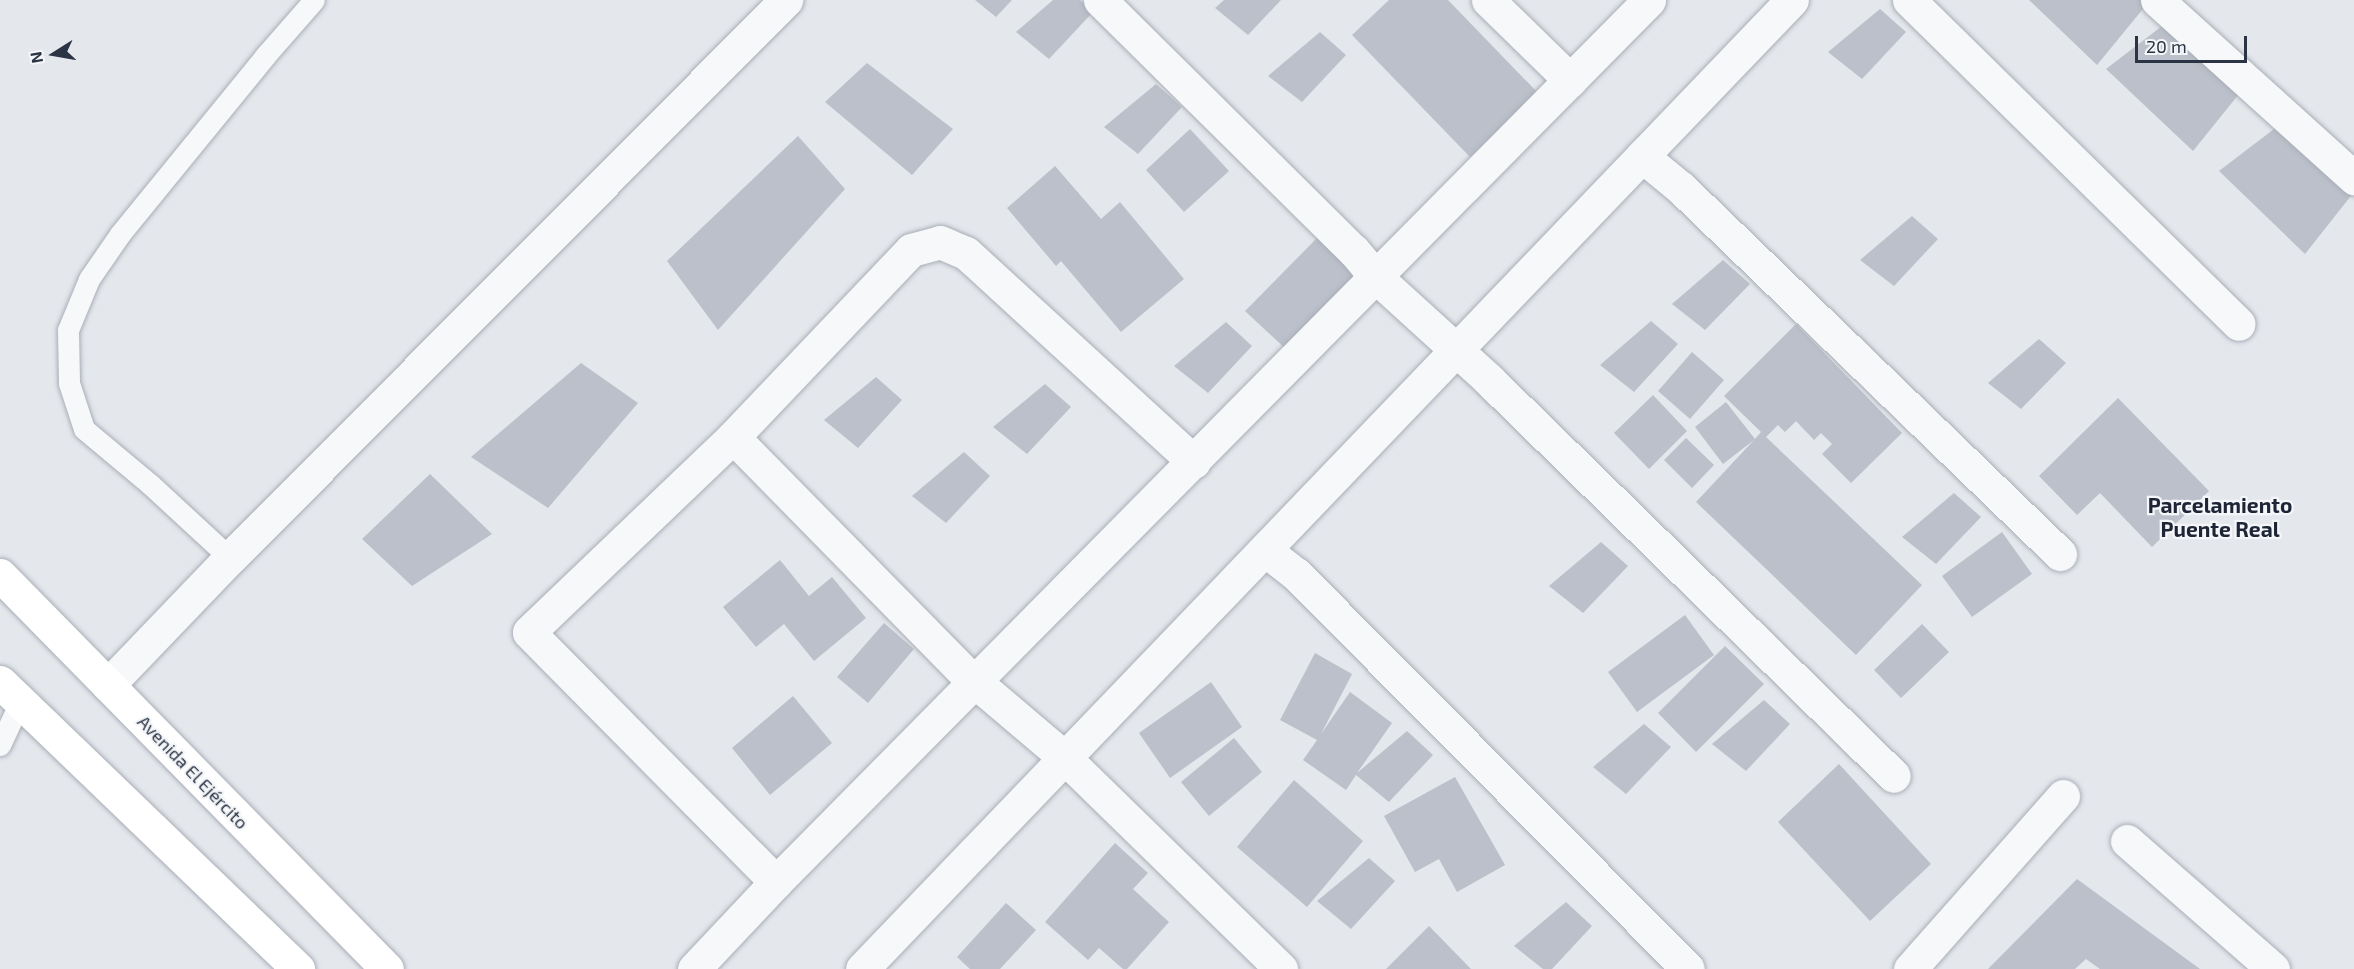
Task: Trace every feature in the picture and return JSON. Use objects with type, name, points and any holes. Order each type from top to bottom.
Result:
[{"type":"street","points":[[108,685],[230,558],[786,0]]},
{"type":"street","points":[[1100,0],[1354,251],[1376,277],[1455,352],[1489,380],[1894,776]]},
{"type":"street","points":[[1488,0],[1570,80]]},
{"type":"street","points":[[694,969],[776,882],[1649,0]]},
{"type":"street","points":[[865,968],[1792,0]]},
{"type":"street","points":[[1909,0],[2239,324]]},
{"type":"street","points":[[2157,0],[2354,178]]},
{"type":"street","points":[[1642,156],[1681,188],[2060,554]]},
{"type":"street","points":[[776,882],[529,632],[733,437],[911,250],[940,242],[966,253],[1194,462]]},
{"type":"street","points":[[733,437],[958,666],[1065,758],[1281,969]]},
{"type":"street","points":[[1265,550],[1296,574],[1688,969]]},
{"type":"street","name":"Avenida El Ejército","points":[[0,575],[387,969]]},
{"type":"street","points":[[10,692],[298,969]]},
{"type":"street","points":[[1910,969],[2064,796]]},
{"type":"street","points":[[2127,840],[2254,963]]},
{"type":"lane","points":[[230,558],[151,485],[84,429],[69,383],[68,330],[89,279],[120,234],[264,56],[314,0]]},
{"type":"lane","points":[[0,746],[10,692]]},
{"type":"building","points":[[975,0],[1012,0],[996,17]]},
{"type":"building","points":[[1053,0],[1080,0],[1093,12],[1049,59],[1016,32]]},
{"type":"building","points":[[1224,0],[1281,0],[1248,35],[1215,8]]},
{"type":"building","points":[[1389,0],[1448,0],[1537,92],[1470,157],[1352,35]]},
{"type":"building","points":[[2029,0],[2143,0],[2147,4],[2097,65]]},
{"type":"building","points":[[1880,9],[1906,32],[1862,79],[1828,52]]},
{"type":"building","points":[[2166,23],[2243,89],[2193,151],[2106,69]]},
{"type":"building","points":[[1320,32],[1346,55],[1302,102],[1268,76]]},
{"type":"building","points":[[867,63],[953,129],[912,175],[825,102]]},
{"type":"building","points":[[1156,84],[1182,107],[1138,154],[1104,127]]},
{"type":"building","points":[[2278,126],[2354,192],[2305,254],[2219,171]]},
{"type":"building","points":[[1190,129],[1229,171],[1184,212],[1146,170]]},
{"type":"building","points":[[798,136],[845,189],[718,330],[667,261]]},
{"type":"building","points":[[1055,166],[1101,219],[1120,202],[1184,279],[1121,332],[1061,261],[1056,266],[1007,208]]},
{"type":"building","points":[[1912,216],[1938,239],[1894,286],[1860,260]]},
{"type":"building","points":[[1319,236],[1361,276],[1289,352],[1245,311]]},
{"type":"building","points":[[1723,260],[1750,284],[1705,330],[1672,304]]},
{"type":"building","points":[[1651,321],[1678,344],[1634,392],[1600,365]]},
{"type":"building","points":[[1226,322],[1252,346],[1208,393],[1174,366]]},
{"type":"building","points":[[1796,324],[1902,433],[1851,483],[1822,454],[1832,444],[1821,433],[1814,440],[1796,421],[1785,432],[1778,425],[1766,437],[1922,585],[1856,655],[1696,502],[1754,440],[1723,464],[1695,427],[1726,402],[1755,439],[1761,432],[1724,396]]},
{"type":"building","points":[[2039,339],[2066,363],[2021,409],[1988,383]]},
{"type":"building","points":[[1692,352],[1724,380],[1690,419],[1658,391]]},
{"type":"building","points":[[581,363],[638,403],[548,508],[471,457]]},
{"type":"building","points":[[876,377],[902,400],[858,448],[824,420]]},
{"type":"building","points":[[1045,384],[1071,407],[1027,454],[993,427]]},
{"type":"building","points":[[1653,395],[1687,431],[1649,469],[1614,433]]},
{"type":"building","points":[[2118,398],[2209,491],[2152,547],[2100,493],[2077,515],[2039,476]]},
{"type":"building","points":[[1686,438],[1714,465],[1692,488],[1664,460]]},
{"type":"building","points":[[964,452],[990,476],[946,523],[912,496]]},
{"type":"building","points":[[430,474],[492,534],[412,586],[362,539]]},
{"type":"building","points":[[1954,493],[1981,517],[1936,564],[1902,537]]},
{"type":"building","points":[[2002,532],[2032,574],[1972,617],[1942,576]]},
{"type":"building","points":[[1601,542],[1628,566],[1583,613],[1549,586]]},
{"type":"building","points":[[780,560],[809,596],[832,577],[866,618],[814,661],[784,624],[756,647],[723,607]]},
{"type":"building","points":[[1685,615],[1714,655],[1637,712],[1608,672]]},
{"type":"building","points":[[884,623],[914,649],[868,703],[837,677]]},
{"type":"building","points":[[1922,624],[1949,652],[1901,698],[1874,670]]},
{"type":"building","points":[[1725,646],[1764,684],[1696,752],[1658,713]]},
{"type":"building","points":[[1315,653],[1352,674],[1321,734],[1350,692],[1392,723],[1357,773],[1407,731],[1433,755],[1389,802],[1356,775],[1346,790],[1303,760],[1317,740],[1280,720]]},
{"type":"building","points":[[1211,682],[1242,727],[1170,778],[1139,733]]},
{"type":"building","points":[[793,696],[832,743],[770,795],[732,748]]},
{"type":"building","points":[[1764,700],[1790,724],[1746,771],[1712,744]]},
{"type":"building","points":[[1644,724],[1671,747],[1626,794],[1593,767]]},
{"type":"building","points":[[1234,738],[1262,772],[1209,816],[1181,782]]},
{"type":"building","points":[[1839,764],[1931,864],[1870,921],[1778,822]]},
{"type":"building","points":[[1455,777],[1505,865],[1457,892],[1439,859],[1415,872],[1384,816]]},
{"type":"building","points":[[1294,780],[1363,841],[1307,907],[1237,847]]},
{"type":"building","points":[[1115,843],[1148,873],[1133,889],[1169,922],[1127,969],[1123,969],[1099,948],[1088,960],[1045,922]]},
{"type":"building","points":[[1369,858],[1395,881],[1351,929],[1317,901]]},
{"type":"building","points":[[2077,879],[2200,969],[2100,969],[2086,959],[2075,969],[1988,969]]},
{"type":"building","points":[[1566,902],[1592,926],[1552,969],[1543,969],[1514,946]]},
{"type":"building","points":[[1006,903],[1036,930],[1000,969],[970,969],[957,957]]},
{"type":"building","points":[[1429,926],[1471,969],[1386,969]]},
{"type":"district","name":"Parcelamiento Puente Real","points":[[2220,517]]}]
